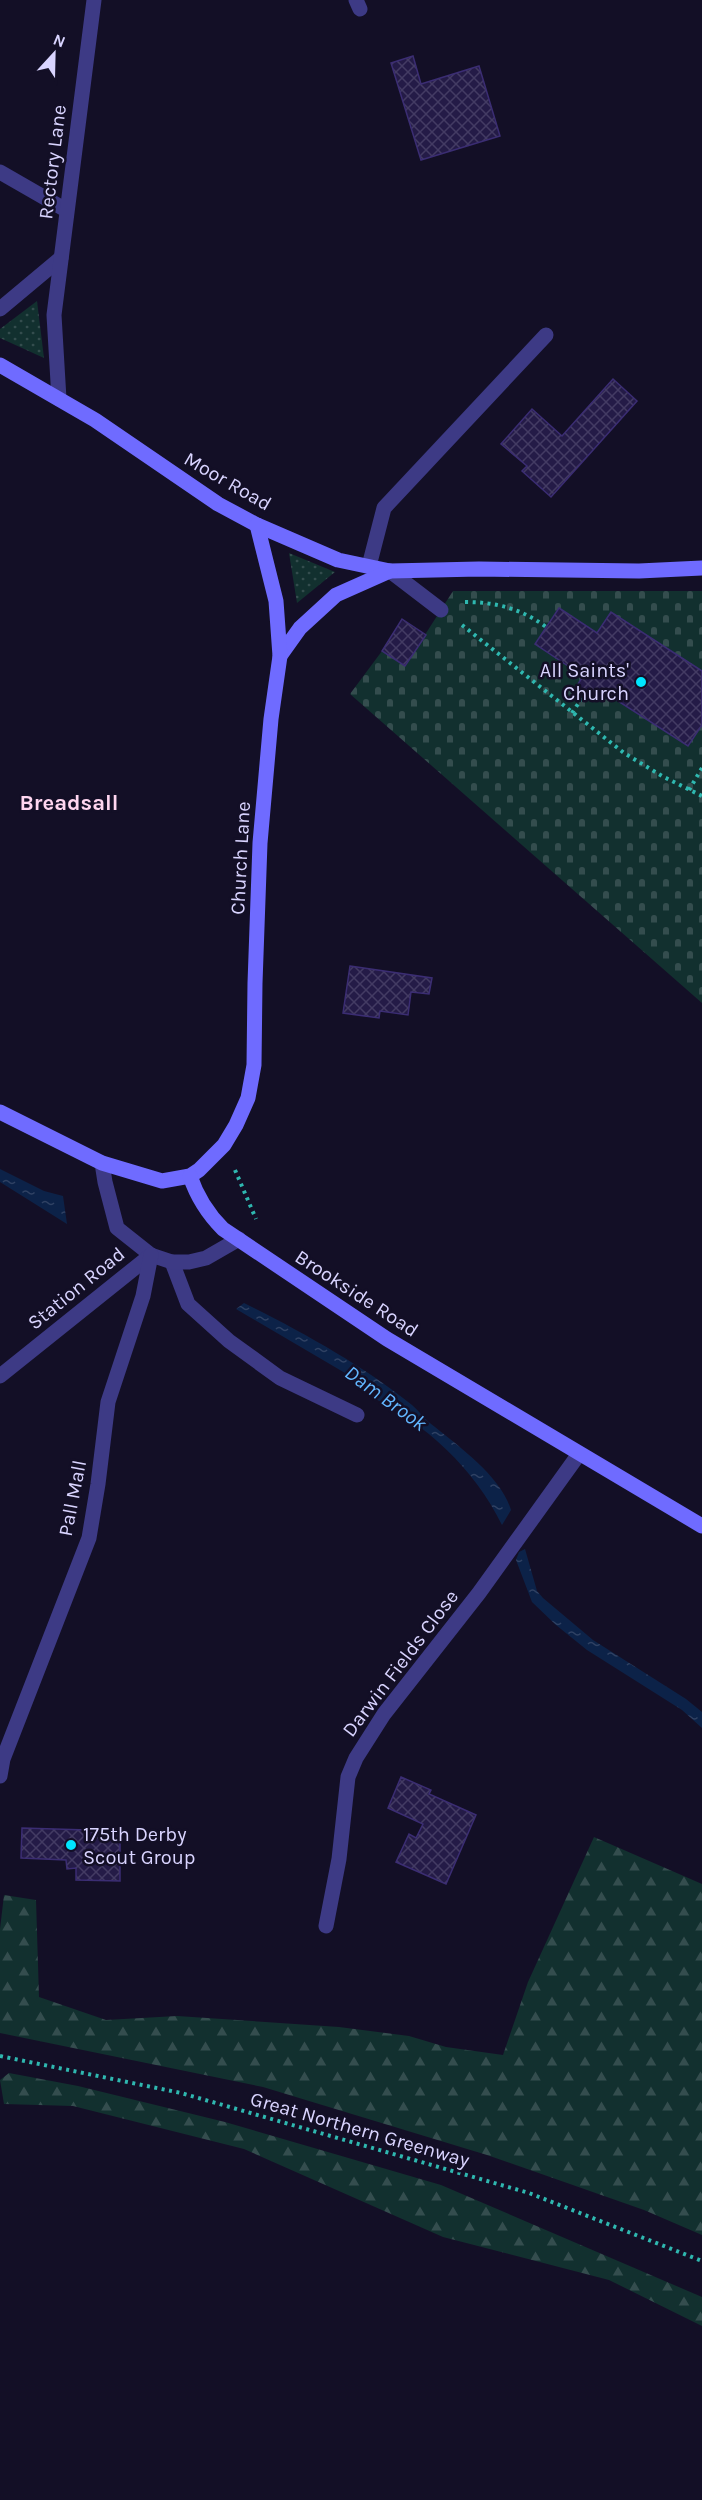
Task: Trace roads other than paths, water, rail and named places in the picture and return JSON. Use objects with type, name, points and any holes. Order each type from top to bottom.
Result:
[{"type":"street","name":"Rectory Lane","points":[[59,399],[54,315],[94,0]]},
{"type":"street","points":[[0,172],[66,210]]},
{"type":"street","points":[[0,309],[60,258]]},
{"type":"street","points":[[369,566],[384,508],[546,335]]},
{"type":"street","points":[[0,365],[59,399]]},
{"type":"street","name":"Moor Road","points":[[59,399],[95,420],[218,504],[257,525],[338,560],[390,571],[478,569],[639,571],[702,568]]},
{"type":"street","name":"Church Lane","points":[[190,1176],[210,1162],[224,1145],[248,1098],[254,1065],[260,843],[271,719],[280,656],[276,601],[257,525]]},
{"type":"street","points":[[390,571],[443,611]]},
{"type":"street","name":"Moor Road","points":[[280,656],[300,628],[336,595],[390,571]]},
{"type":"street","points":[[0,1112],[102,1163],[162,1181],[190,1176]]},
{"type":"street","name":"Station Road","points":[[102,1163],[117,1228],[151,1255],[172,1262],[189,1262],[206,1258],[239,1239]]},
{"type":"street","name":"Brookside Road","points":[[190,1176],[196,1195],[211,1218],[223,1229],[387,1339],[702,1526]]},
{"type":"street","name":"Station Road","points":[[0,1376],[151,1255]]},
{"type":"street","name":"Pall Mall","points":[[0,1776],[7,1748],[89,1538],[108,1402],[143,1296],[151,1255]]},
{"type":"street","points":[[172,1262],[188,1304],[229,1341],[280,1378],[357,1415]]},
{"type":"street","name":"Darwin Fields Close","points":[[326,1926],[339,1859],[346,1788],[356,1758],[384,1714],[479,1593],[579,1454]]},
{"type":"water","points":[[0,1169],[44,1191],[63,1196],[67,1224],[0,1182]]},
{"type":"water","name":"Dam Brook","points":[[244,1303],[331,1350],[373,1376],[412,1405],[479,1464],[499,1486],[511,1510],[502,1525],[478,1485],[447,1450],[429,1434],[391,1407],[370,1396],[374,1390],[236,1309]]},
{"type":"water","points":[[525,1549],[537,1591],[543,1598],[593,1640],[686,1699],[702,1712],[702,1728],[682,1710],[587,1650],[532,1602],[516,1560],[519,1552]]},
{"type":"place","name":"All Saints' Church","points":[[641,682]]},
{"type":"place","name":"175th Derby Scout Group","points":[[71,1845]]},
{"type":"district","name":"Breadsall","points":[[69,802]]}]
